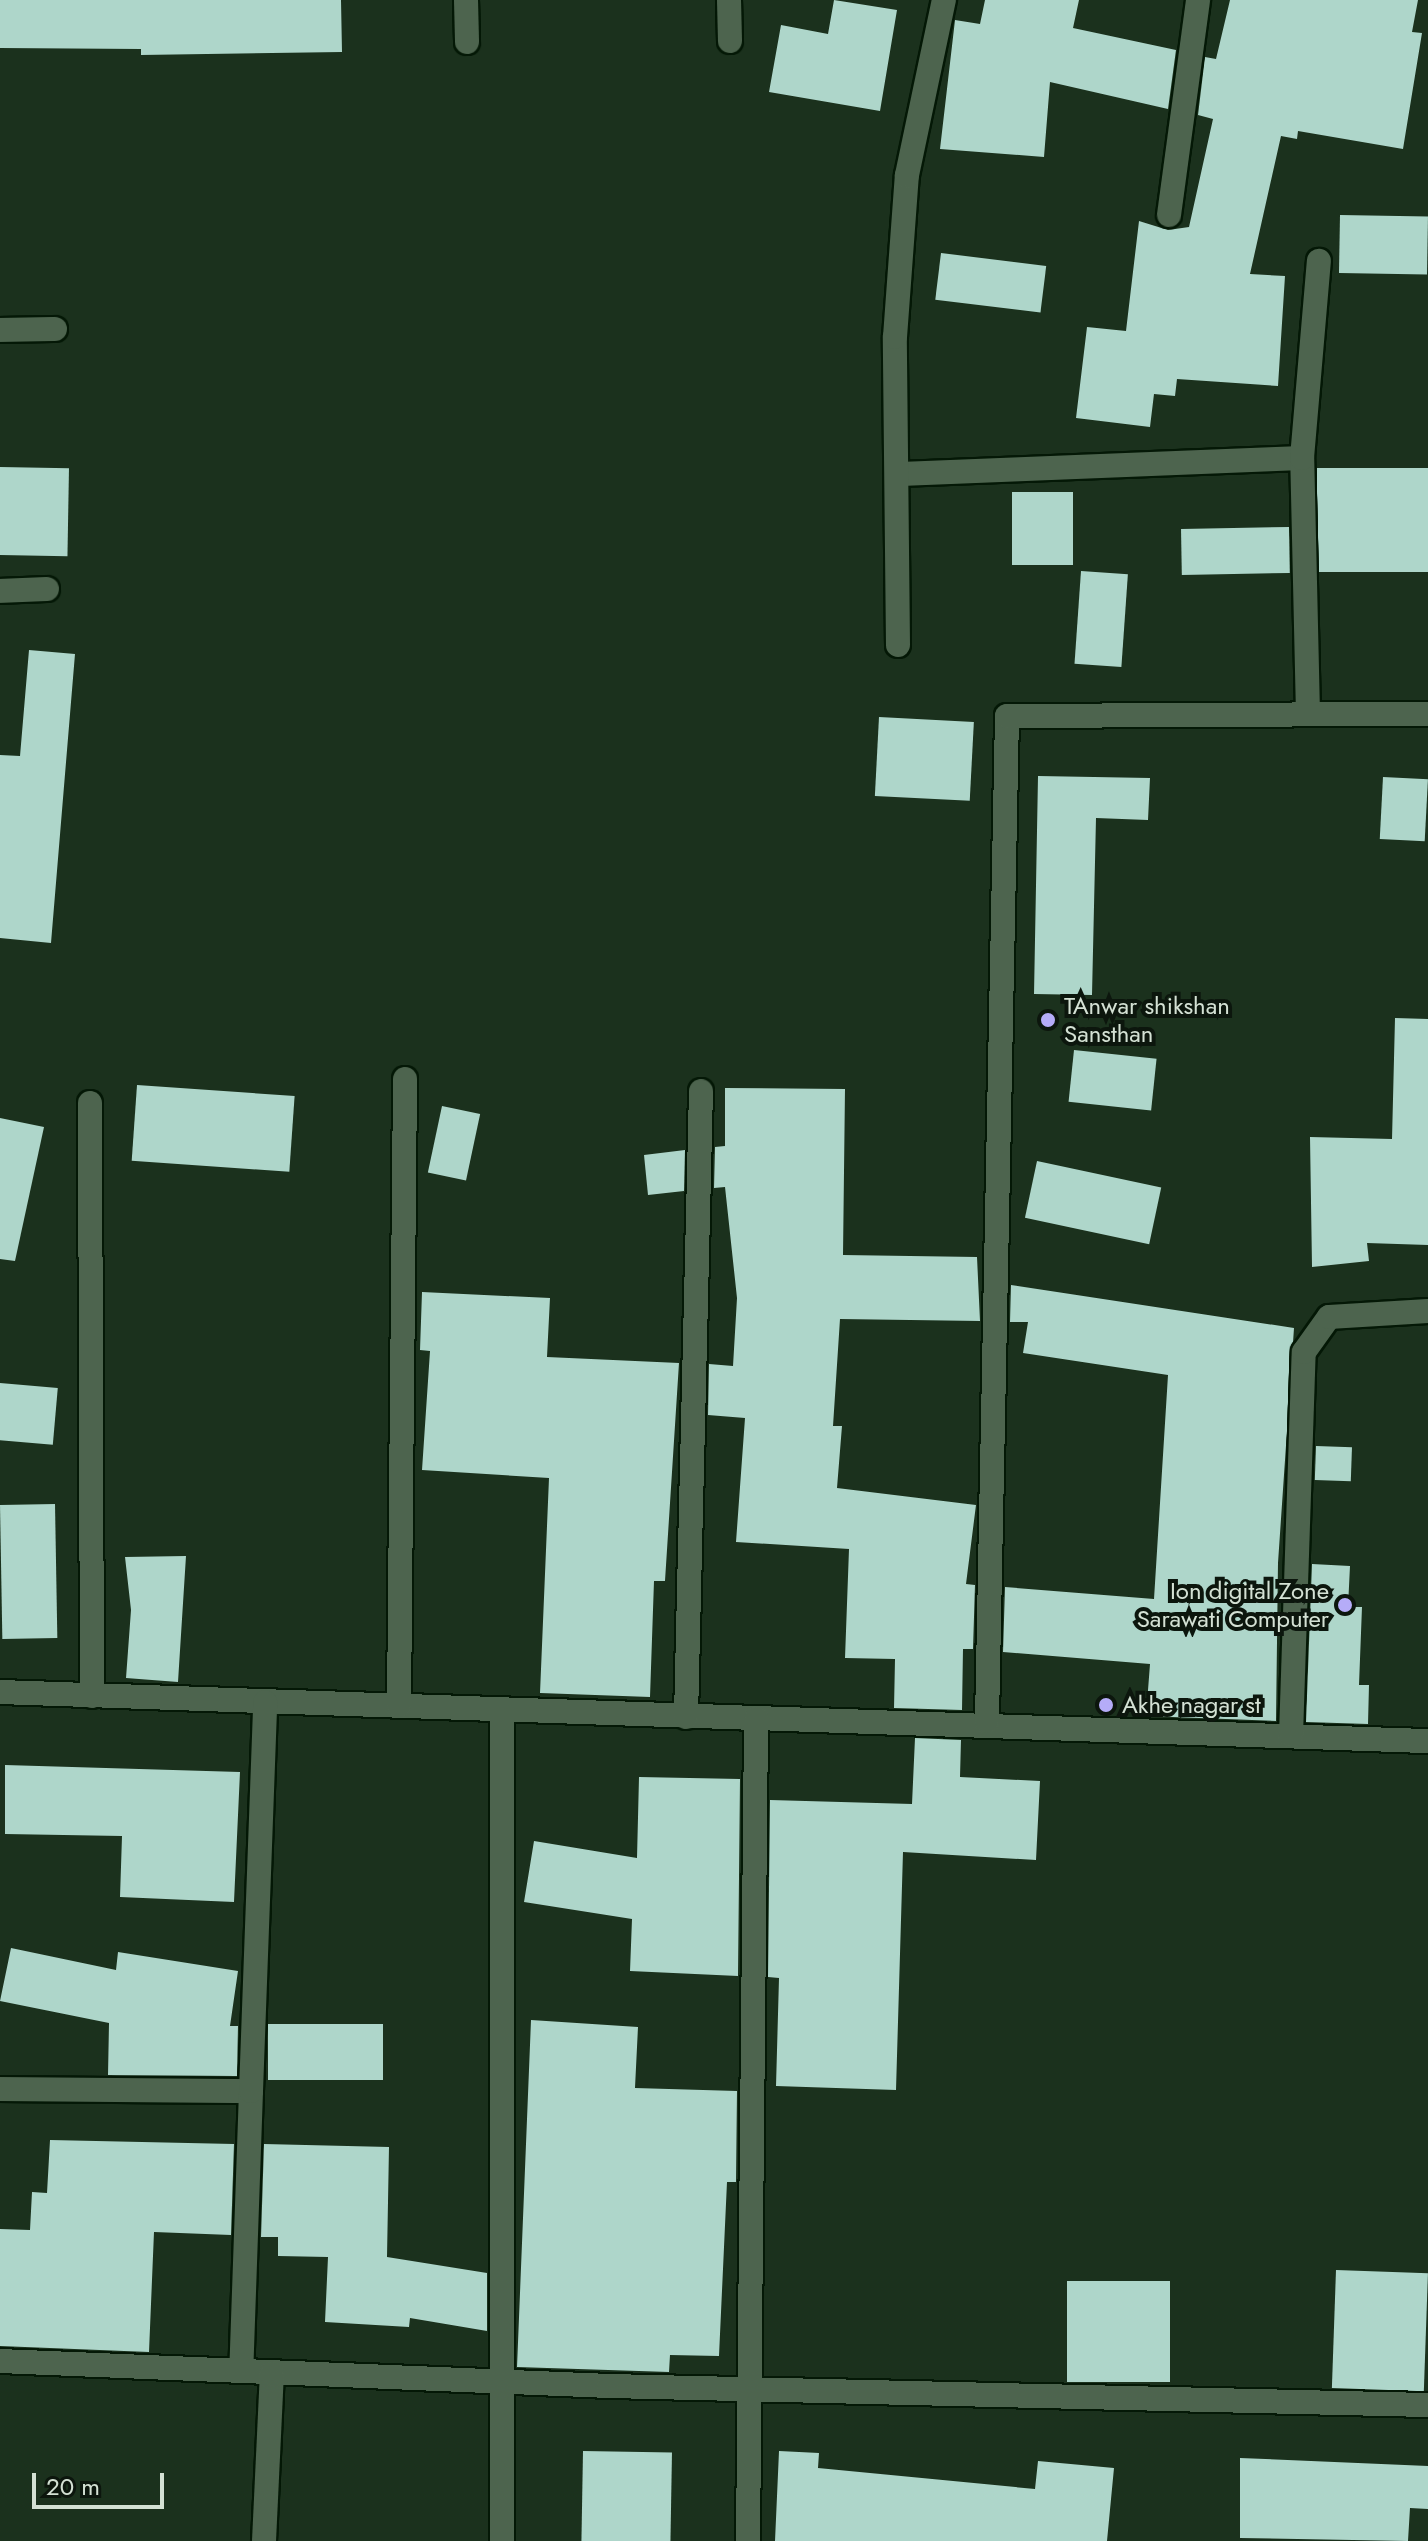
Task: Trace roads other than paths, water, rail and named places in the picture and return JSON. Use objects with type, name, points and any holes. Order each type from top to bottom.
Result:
[{"type":"street","points":[[466,0],[467,42]]},
{"type":"street","points":[[729,0],[730,41]]},
{"type":"street","points":[[898,645],[900,474],[895,337],[907,175],[944,0]]},
{"type":"street","points":[[1169,215],[1198,0]]},
{"type":"street","points":[[1308,714],[1302,458],[1319,261]]},
{"type":"street","points":[[0,330],[55,329]]},
{"type":"street","points":[[900,474],[1302,458]]},
{"type":"street","points":[[0,591],[47,589]]},
{"type":"street","points":[[987,1721],[1007,716],[1428,714]]},
{"type":"street","points":[[399,1706],[405,1079]]},
{"type":"street","points":[[686,1717],[701,1091]]},
{"type":"street","points":[[90,1103],[92,1696]]},
{"type":"street","points":[[1291,1735],[1304,1352],[1329,1317],[1428,1311]]},
{"type":"street","points":[[0,1692],[686,1717],[987,1721],[1428,1741]]},
{"type":"street","points":[[241,2371],[265,1702]]},
{"type":"street","points":[[502,1710],[498,2382],[502,2541]]},
{"type":"street","points":[[748,2541],[756,1718]]},
{"type":"street","points":[[0,2089],[251,2091]]},
{"type":"street","points":[[0,2361],[498,2382],[1428,2405]]},
{"type":"street","points":[[264,2541],[272,2373]]},
{"type":"place","name":"TAnwar shikshan Sansthan","points":[[1048,1020]]},
{"type":"place","name":"Ion digital Zone Sarawati Computer","points":[[1345,1605]]},
{"type":"place","name":"Akhe nagar st","points":[[1106,1705]]}]
